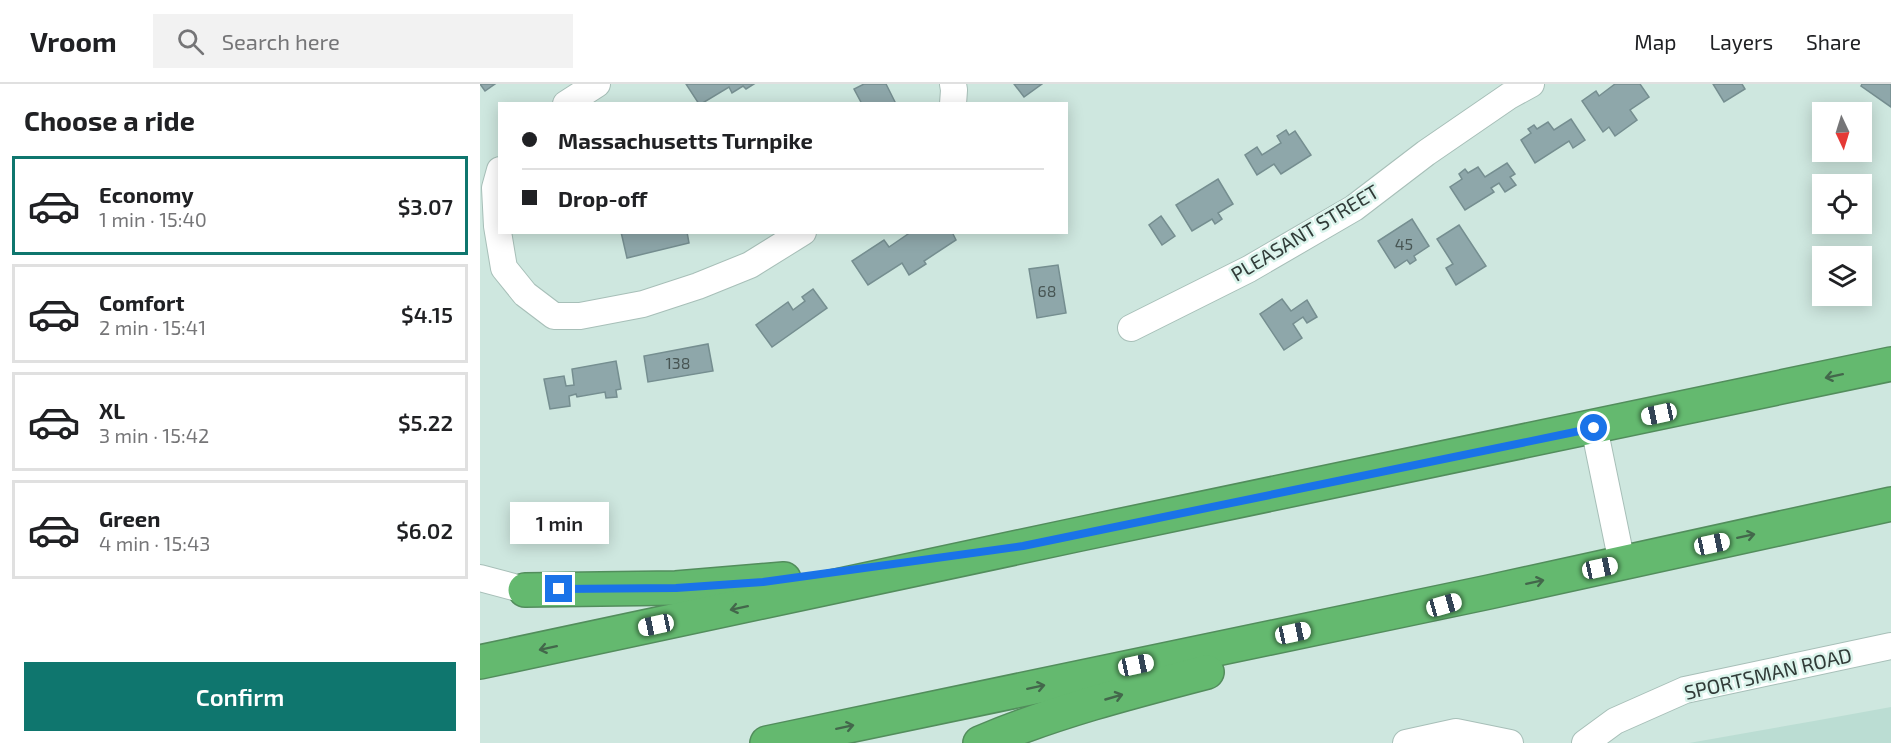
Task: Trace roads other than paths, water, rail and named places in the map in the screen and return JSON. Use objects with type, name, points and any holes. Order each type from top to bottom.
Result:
[{"type":"highway","points":[[480,662],[1891,364]]},
{"type":"highway","points":[[767,743],[1489,592],[1891,504]]},
{"type":"highway","points":[[525,590],[676,588],[763,582],[1023,546]]},
{"type":"highway","points":[[980,743],[1050,717],[1108,699],[1286,651],[1489,592]]},
{"type":"street","points":[[569,102],[597,84]]},
{"type":"street","points":[[953,84],[953,102]]},
{"type":"street","name":"PLEASANT STREET","points":[[1131,328],[1249,269],[1354,208],[1426,153],[1509,96],[1531,84]]},
{"type":"street","points":[[498,177],[495,188],[498,232]]},
{"type":"street","points":[[498,234],[504,268],[525,294],[554,316],[580,316],[643,304],[698,286],[750,265],[800,234]]},
{"type":"street","points":[[1594,428],[1622,563]]},
{"type":"street","points":[[480,578],[525,590]]},
{"type":"street","points":[[480,592],[525,590]]},
{"type":"street","name":"SPORTSMAN ROAD","points":[[1585,743],[1615,721],[1685,690],[1891,646]]},
{"type":"street","points":[[1406,743],[1456,732],[1510,743]]}]
